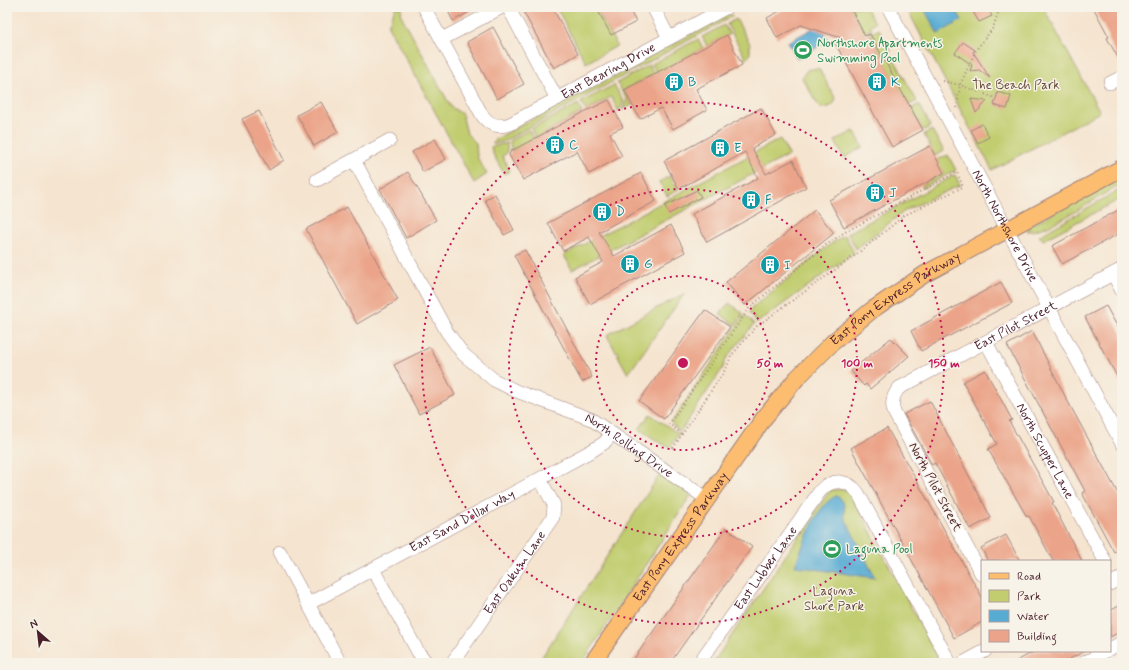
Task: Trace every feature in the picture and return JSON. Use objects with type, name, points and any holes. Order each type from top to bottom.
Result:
[{"type":"main road","name":"East Pony Express Parkway","points":[[592,663],[780,398],[833,342],[872,310],[910,284],[1007,229],[1122,168]]},
{"type":"street","points":[[424,7],[442,39],[502,7]]},
{"type":"street","points":[[508,7],[557,99]]},
{"type":"street","points":[[653,7],[669,38]]},
{"type":"street","name":"East Bearing Drive","points":[[442,39],[482,115],[488,122],[498,126],[510,124],[726,7]]},
{"type":"street","name":"North Northshore Drive","points":[[888,7],[1122,444]]},
{"type":"street","points":[[1110,83],[1122,77]]},
{"type":"street","points":[[317,180],[390,140]]},
{"type":"street","name":"North Rolling Drive","points":[[354,160],[454,343],[473,364],[494,380],[516,391],[579,414],[612,434],[707,499]]},
{"type":"street","points":[[1118,272],[1122,291]]},
{"type":"street","name":"East Pilot Street","points":[[893,398],[899,388],[1118,272]]},
{"type":"street","name":"North Scupper Lane","points":[[986,342],[1104,560]]},
{"type":"street","name":"North Pilot Street","points":[[893,398],[894,412],[981,573]]},
{"type":"street","name":"East Sand Dollar Way","points":[[308,604],[598,447],[612,434]]},
{"type":"street","name":"East Oakum Lane","points":[[452,663],[551,521],[554,513],[554,505],[540,478]]},
{"type":"street","name":"East Lubber Lane","points":[[699,663],[820,491],[829,484],[840,481],[850,485],[858,493],[950,663]]},
{"type":"street","points":[[280,552],[340,663]]},
{"type":"street","points":[[373,569],[418,652],[427,663]]},
{"type":"street","points":[[1111,648],[1122,642]]},
{"type":"street","points":[[963,663],[983,652]]},
{"type":"street","points":[[1084,663],[1104,652]]},
{"type":"path","points":[[957,108],[960,85],[976,50],[993,28],[1000,7]]},
{"type":"path","points":[[942,81],[960,85],[995,98]]},
{"type":"path","points":[[673,448],[727,367],[731,356],[757,326],[857,254],[905,215],[963,187],[957,172],[839,236],[750,307],[669,424],[682,434]]},
{"type":"green space","points":[[402,7],[401,15],[451,107],[462,114],[467,134],[476,143],[477,157],[487,174],[474,183],[388,26],[395,8]]},
{"type":"green space","points":[[556,7],[595,7],[617,46],[586,63]]},
{"type":"green space","points":[[850,7],[866,7],[875,23],[870,25],[872,29],[844,46],[840,38],[860,27]]},
{"type":"green space","name":"The Beach Park","points":[[906,7],[1043,7],[1100,112],[992,170]]},
{"type":"green space","points":[[729,14],[733,16],[502,142],[493,144],[494,140]]},
{"type":"green space","points":[[736,19],[750,44],[750,55],[746,59],[727,24]]},
{"type":"green space","points":[[724,25],[730,34],[707,46],[702,37]]},
{"type":"green space","points":[[879,29],[891,51],[882,56],[870,34]]},
{"type":"green space","points":[[698,39],[703,48],[657,73],[652,64]]},
{"type":"green space","points":[[892,55],[917,101],[909,105],[884,60]]},
{"type":"green space","points":[[649,65],[654,74],[624,90],[632,105],[622,110],[627,100],[617,83]]},
{"type":"green space","points":[[819,69],[836,99],[830,106],[820,108],[802,78],[807,70]]},
{"type":"green space","points":[[614,85],[624,102],[619,112],[611,97],[586,111],[581,102]]},
{"type":"green space","points":[[578,104],[582,112],[536,138],[531,129]]},
{"type":"green space","points":[[919,104],[931,127],[923,130],[911,109]]},
{"type":"green space","points":[[529,130],[534,139],[511,151],[510,140]]},
{"type":"green space","points":[[932,130],[944,151],[935,156],[924,134]]},
{"type":"green space","points":[[854,131],[863,147],[844,158],[835,141]]},
{"type":"green space","points":[[780,139],[789,155],[572,270],[564,255]]},
{"type":"green space","points":[[507,143],[507,153],[502,156],[510,171],[504,174],[492,152],[491,147]]},
{"type":"green space","points":[[948,155],[956,170],[923,188],[922,185],[944,173],[937,160]]},
{"type":"green space","points":[[955,175],[960,185],[906,210],[856,249],[848,233]]},
{"type":"green space","points":[[670,176],[678,190],[667,196],[659,182]]},
{"type":"green space","points":[[1122,176],[1122,183],[1075,212],[1048,226],[1037,230],[1027,231],[1031,225]]},
{"type":"green space","points":[[1122,188],[1122,198],[1043,240],[1039,236]]},
{"type":"green space","points":[[845,235],[854,253],[757,323],[749,312],[753,307],[832,243]]},
{"type":"green space","points":[[685,293],[628,374],[617,354],[619,354],[617,351],[616,352],[607,335]]},
{"type":"green space","points":[[729,303],[743,313],[735,325],[720,314]]},
{"type":"green space","points":[[744,315],[754,324],[726,359],[723,368],[680,432],[671,423]]},
{"type":"green space","points":[[650,414],[679,434],[670,447],[662,444],[639,429]]},
{"type":"green space","points":[[660,474],[691,495],[582,663],[538,663]]},
{"type":"green space","name":"Laguna Shore Park","points":[[848,489],[941,663],[713,663],[830,490]]},
{"type":"water","points":[[923,7],[954,7],[962,20],[938,34]]},
{"type":"water","name":"Northshore Apartments Swimming Pool","points":[[819,25],[829,41],[797,58],[788,42]]},
{"type":"water","name":"Laguna Pool","points":[[836,496],[843,502],[844,516],[875,578],[795,566],[806,537],[816,517],[822,508]]},
{"type":"building","points":[[446,7],[478,7],[453,21]]},
{"type":"building","points":[[530,7],[552,7],[578,54],[554,68],[523,11]]},
{"type":"building","points":[[596,7],[628,7],[636,22],[611,35]]},
{"type":"building","name":"K","points":[[787,7],[850,7],[865,36],[870,34],[923,130],[892,147],[834,41],[841,38],[801,25],[777,38],[767,18]]},
{"type":"building","points":[[978,7],[987,7],[992,16],[979,22],[972,10]]},
{"type":"building","points":[[1093,7],[1122,7],[1122,65],[1107,38],[1109,37]]},
{"type":"building","points":[[493,27],[524,84],[497,99],[467,42]]},
{"type":"building","name":"B","points":[[727,35],[742,65],[696,89],[707,110],[673,129],[661,108],[640,119],[624,90]]},
{"type":"building","points":[[963,42],[975,50],[973,52],[990,78],[979,70],[970,71],[972,65],[955,53]]},
{"type":"building","points":[[998,92],[1011,96],[1007,109],[994,105]]},
{"type":"building","points":[[971,99],[987,101],[976,113]]},
{"type":"building","name":"C","points":[[609,100],[623,127],[610,133],[622,156],[589,174],[577,151],[523,180],[509,155],[511,151]]},
{"type":"building","points":[[321,102],[338,132],[314,146],[297,115]]},
{"type":"building","points":[[761,108],[776,135],[752,148],[766,174],[793,160],[806,187],[707,242],[692,214],[758,178],[745,152],[679,189],[664,161]]},
{"type":"building","points":[[259,111],[284,160],[269,170],[242,119]]},
{"type":"building","points":[[982,124],[989,137],[978,143],[971,130]]},
{"type":"building","points":[[435,139],[446,159],[423,172],[412,152]]},
{"type":"building","name":"J","points":[[930,146],[944,173],[844,227],[829,200]]},
{"type":"building","points":[[408,172],[436,220],[406,238],[380,189]]},
{"type":"building","points":[[641,173],[656,201],[599,232],[614,256],[671,225],[685,252],[590,304],[575,277],[603,262],[589,237],[563,251],[548,223]]},
{"type":"building","points":[[697,190],[701,197],[669,214],[665,206]]},
{"type":"building","points":[[495,194],[514,230],[504,235],[485,200]]},
{"type":"building","points":[[347,207],[398,300],[357,324],[306,229]]},
{"type":"building","points":[[1122,208],[1122,232],[1062,264],[1052,246]]},
{"type":"building","name":"I","points":[[815,210],[834,233],[745,305],[726,282]]},
{"type":"building","points":[[525,250],[592,377],[582,382],[514,255]]},
{"type":"building","points":[[1001,282],[1012,303],[921,351],[911,331]]},
{"type":"building","points":[[1106,306],[1122,335],[1122,386],[1085,317]]},
{"type":"building","points":[[705,310],[730,327],[664,419],[639,401]]},
{"type":"building","points":[[1032,331],[1066,398],[1122,501],[1122,548],[1114,552],[1082,493],[1085,491],[1007,345]]},
{"type":"building","points":[[891,338],[909,356],[870,389],[866,384],[864,386],[851,371]]},
{"type":"building","points":[[430,347],[455,395],[419,414],[394,365]]},
{"type":"building","points":[[985,370],[1012,420],[1009,421],[1054,502],[1052,503],[1081,560],[1052,560],[1029,516],[1027,517],[988,449],[997,444],[963,382]]},
{"type":"building","points":[[930,401],[991,518],[970,529],[935,463],[932,465],[904,414]]},
{"type":"building","points":[[887,428],[981,595],[981,623],[954,638],[851,448]]},
{"type":"building","points":[[726,528],[752,547],[670,663],[631,663]]},
{"type":"building","points":[[1006,535],[1019,560],[987,560],[981,548]]},
{"type":"building","points":[[1122,604],[1122,631],[1111,636],[1111,610]]},
{"type":"building","points":[[1033,652],[1083,652],[1062,663],[1013,663]]},
{"type":"place","name":"Northshore Apartments Swimming Pool","points":[[803,50]]},
{"type":"place","name":"B","points":[[674,82]]},
{"type":"place","name":"K","points":[[877,82]]},
{"type":"place","name":"C","points":[[555,145]]},
{"type":"place","name":"E","points":[[720,148]]},
{"type":"place","name":"J","points":[[875,193]]},
{"type":"place","name":"F","points":[[751,200]]},
{"type":"place","name":"D","points":[[602,212]]},
{"type":"place","name":"G","points":[[630,264]]},
{"type":"place","name":"I","points":[[770,265]]},
{"type":"place","name":"Laguna Pool","points":[[832,549]]}]
